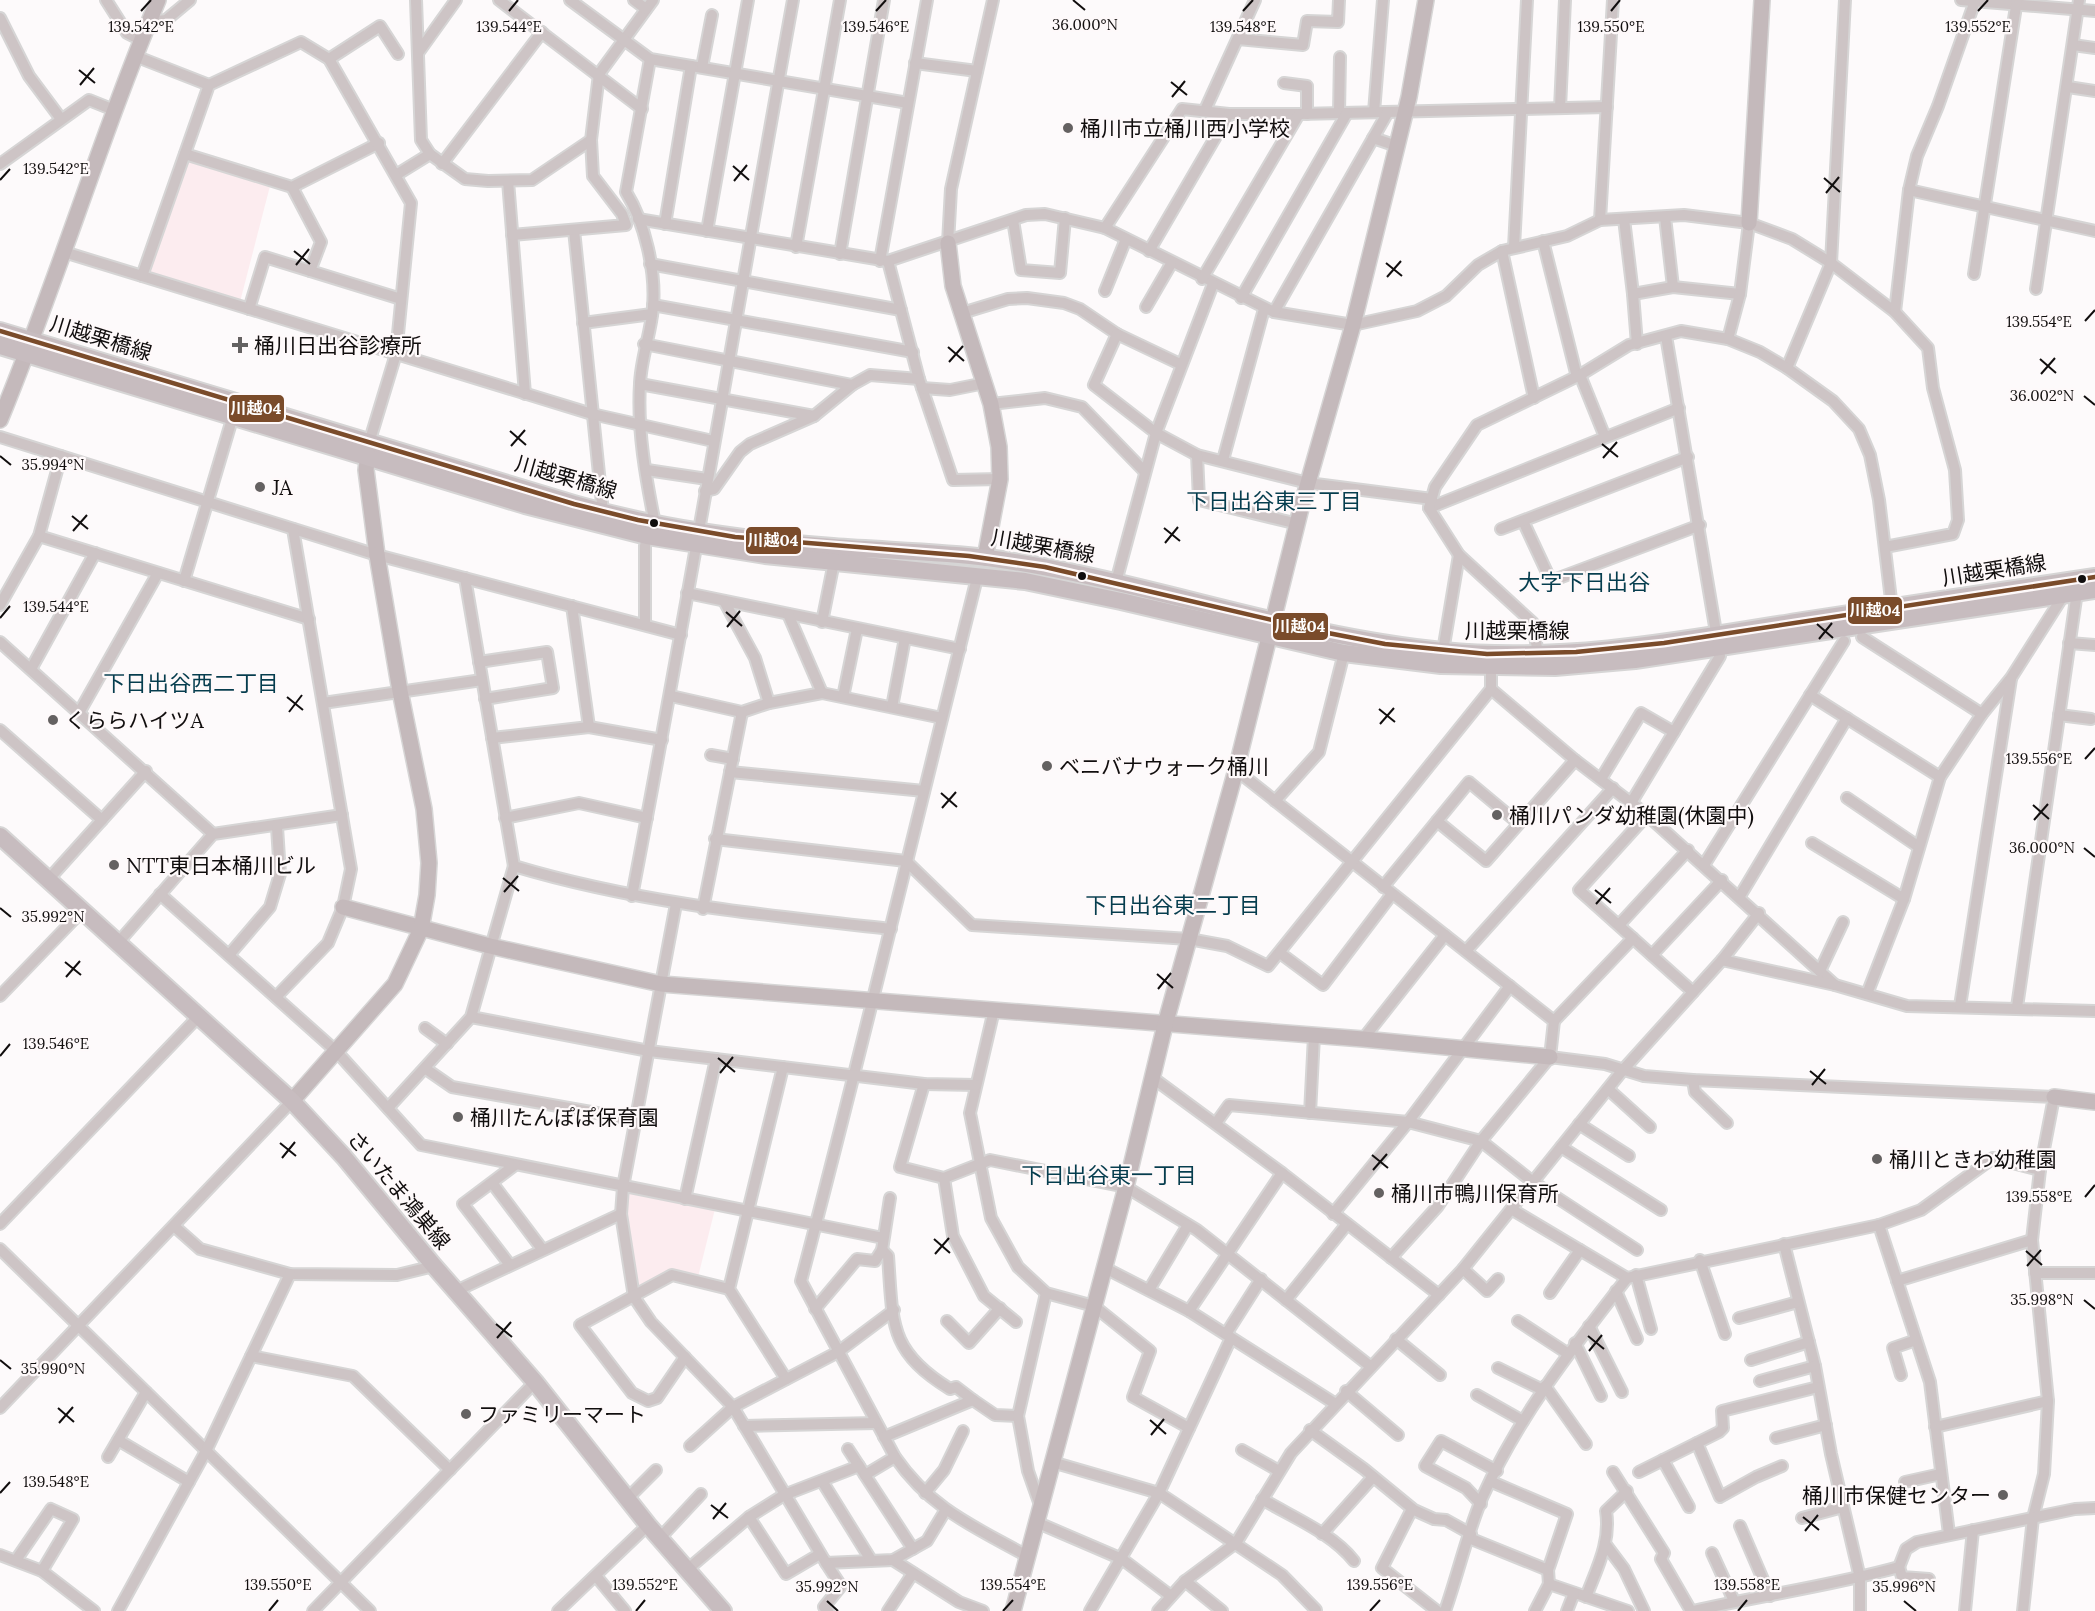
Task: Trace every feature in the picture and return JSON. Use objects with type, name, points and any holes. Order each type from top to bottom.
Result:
[{"type":"main road","name":"川越栗橋線","points":[[0,332],[30,348],[233,416],[603,513],[651,530]]},
{"type":"main road","name":"川越栗橋線","points":[[0,346],[30,348],[368,450],[547,511],[834,562],[978,574],[1272,630],[1443,651],[1538,655],[1718,641],[2095,590]]},
{"type":"main road","name":"川越栗橋線","points":[[697,539],[985,558],[1116,582],[1344,653],[1441,665],[1491,667],[1592,664],[1892,609],[2095,578]]},
{"type":"main road","name":"さいたま鴻巣線","points":[[0,836],[292,1101],[344,1157],[434,1266],[535,1382],[627,1499],[723,1611]]},
{"type":"street","points":[[106,0],[127,33],[141,40]]},
{"type":"street","points":[[0,420],[30,348],[114,110],[158,0]]},
{"type":"street","points":[[148,22],[166,20],[190,0]]},
{"type":"street","points":[[416,0],[421,140],[430,154],[442,164],[465,179],[532,180],[571,156],[591,140]]},
{"type":"street","points":[[418,54],[456,0]]},
{"type":"street","points":[[499,0],[642,109]]},
{"type":"street","points":[[570,0],[650,59],[908,104]]},
{"type":"street","points":[[512,235],[626,225],[620,211],[592,176],[591,140],[599,74],[649,5],[634,0]]},
{"type":"street","points":[[707,231],[748,0]]},
{"type":"street","points":[[632,896],[671,696],[713,441],[793,0]]},
{"type":"street","points":[[796,247],[840,0]]},
{"type":"street","points":[[840,254],[885,0]]},
{"type":"street","points":[[927,0],[908,104],[884,261],[953,480],[1000,479]]},
{"type":"street","points":[[985,558],[995,518],[1000,479],[999,447],[986,383],[953,286],[948,243],[951,189],[993,0]]},
{"type":"street","points":[[1205,110],[1255,0]]},
{"type":"street","points":[[1238,39],[1303,45],[1307,21],[1338,22],[1339,0]]},
{"type":"street","points":[[1374,112],[1383,0]]},
{"type":"street","points":[[1013,1611],[1126,1187],[1165,1025],[1236,770],[1308,483],[1353,325],[1405,112],[1425,0]]},
{"type":"street","points":[[1514,247],[1527,0]]},
{"type":"street","points":[[1560,108],[1565,0]]},
{"type":"street","points":[[1600,220],[1613,0]]},
{"type":"street","points":[[1728,339],[1740,294],[1749,223],[1762,0]]},
{"type":"street","points":[[1787,368],[1832,262],[1845,0]]},
{"type":"street","points":[[1961,0],[2078,5],[2095,11]]},
{"type":"street","points":[[1895,312],[1909,190],[1917,156],[1938,106],[1975,1]]},
{"type":"street","points":[[1974,274],[2017,2]]},
{"type":"street","points":[[2036,289],[2068,87],[2078,5]]},
{"type":"street","points":[[664,224],[696,67],[712,15]]},
{"type":"street","points":[[0,18],[29,76],[61,119]]},
{"type":"street","points":[[329,59],[380,26],[398,54]]},
{"type":"street","points":[[442,164],[542,32]]},
{"type":"street","points":[[0,1408],[337,1052],[395,984],[421,929],[429,863],[424,809],[400,691],[377,555],[368,450],[396,354],[411,203],[379,143],[329,59],[301,42],[209,85],[142,276]]},
{"type":"street","points":[[2073,45],[2095,48]]},
{"type":"street","points":[[135,56],[209,85]]},
{"type":"street","points":[[1241,298],[1343,113],[1340,57]]},
{"type":"street","points":[[645,625],[645,546],[651,530],[647,470],[640,427],[640,384],[644,344],[652,310],[650,264],[638,219],[627,192],[650,59]]},
{"type":"street","points":[[915,63],[977,71]]},
{"type":"street","points":[[1202,279],[1303,114],[1307,86],[1284,83]]},
{"type":"street","points":[[2068,87],[2095,91]]},
{"type":"street","points":[[0,164],[89,100],[114,110]]},
{"type":"street","points":[[1105,228],[1182,109],[1229,114],[1303,114],[1607,107]]},
{"type":"street","points":[[1222,460],[1269,310],[1388,111]]},
{"type":"street","points":[[1149,251],[1229,114]]},
{"type":"street","points":[[1373,138],[1397,146]]},
{"type":"street","points":[[185,154],[292,187],[379,143]]},
{"type":"street","points":[[396,175],[430,154]]},
{"type":"street","points":[[507,181],[525,394]]},
{"type":"street","points":[[292,187],[321,242],[310,271]]},
{"type":"street","points":[[1909,190],[2095,231]]},
{"type":"street","points":[[638,219],[884,261],[948,243],[1026,215],[1045,214],[1105,228],[1172,264],[1269,310],[1353,325],[1417,311],[1446,296],[1479,265],[1502,251],[1567,236],[1600,220],[1665,217],[1719,218],[1749,223],[1792,239],[1832,262],[1895,312],[1928,348],[1933,388],[1955,470],[1958,520],[1953,534],[1885,547]]},
{"type":"street","points":[[1665,217],[1673,287]]},
{"type":"street","points":[[1013,220],[1021,270],[1060,273],[1065,218]]},
{"type":"street","points":[[1624,219],[1637,344]]},
{"type":"street","points":[[574,230],[603,513]]},
{"type":"street","points":[[1105,291],[1126,239]]},
{"type":"street","points":[[1543,241],[1579,376],[1605,437]]},
{"type":"street","points":[[1502,251],[1534,398]]},
{"type":"street","points":[[64,252],[592,414],[640,427],[713,441]]},
{"type":"street","points":[[249,309],[265,257],[401,300]]},
{"type":"street","points":[[650,264],[901,310]]},
{"type":"street","points":[[1146,308],[1172,264]]},
{"type":"street","points":[[1116,582],[1156,433],[1180,364],[1213,284]]},
{"type":"street","points":[[1633,294],[1673,287],[1740,294]]},
{"type":"street","points":[[962,313],[1008,299],[1028,298],[1064,303],[1080,309],[1117,334],[1180,364]]},
{"type":"street","points":[[583,323],[652,310],[735,320],[913,352]]},
{"type":"street","points":[[1538,655],[1533,623],[1459,555],[1430,503],[1435,487],[1477,424],[1579,376],[1629,345],[1681,331],[1728,339],[1760,352],[1833,401],[1859,429],[1870,455],[1885,547],[1892,609]]},
{"type":"street","points":[[1117,334],[1094,385],[1156,433],[1197,455],[1308,483],[1430,503],[1679,408]]},
{"type":"street","points":[[1631,802],[1720,656],[1700,525],[1666,336]]},
{"type":"street","points":[[644,344],[852,385]]},
{"type":"street","points":[[647,470],[714,489],[740,452],[750,444],[814,416],[852,385],[870,375],[950,390],[986,383]]},
{"type":"street","points":[[640,384],[814,416]]},
{"type":"street","points":[[992,404],[1045,398],[1082,407],[1145,472]]},
{"type":"street","points":[[184,581],[233,416]]},
{"type":"street","points":[[0,437],[377,555],[681,634]]},
{"type":"street","points":[[1197,455],[1198,500],[1298,524]]},
{"type":"street","points":[[0,605],[4,587],[39,536],[62,456]]},
{"type":"street","points":[[1501,529],[1688,457]]},
{"type":"street","points":[[1523,521],[1551,580],[1700,525]]},
{"type":"street","points":[[276,997],[328,943],[343,908],[351,869],[293,529]]},
{"type":"street","points":[[39,536],[309,619]]},
{"type":"street","points":[[31,669],[95,553]]},
{"type":"street","points":[[1443,651],[1459,555]]},
{"type":"street","points":[[822,622],[834,562]]},
{"type":"street","points":[[80,711],[158,573]]},
{"type":"street","points":[[978,574],[906,861],[874,1001],[801,1281],[895,1457],[911,1480],[945,1510],[1027,1556]]},
{"type":"street","points":[[388,1108],[471,1017],[514,866],[465,578]]},
{"type":"street","points":[[687,593],[960,649]]},
{"type":"street","points":[[2017,1007],[2069,643],[2071,593]]},
{"type":"street","points":[[1867,993],[1904,899],[1940,777],[1982,714],[2011,678],[2071,593]]},
{"type":"street","points":[[724,601],[755,658],[769,703]]},
{"type":"street","points":[[572,606],[589,727]]},
{"type":"street","points":[[788,614],[822,693]]},
{"type":"street","points":[[843,697],[857,629]]},
{"type":"street","points":[[1862,637],[1982,714]]},
{"type":"street","points":[[892,706],[905,638]]},
{"type":"street","points":[[1704,865],[1844,641]]},
{"type":"street","points":[[0,642],[80,711],[213,834]]},
{"type":"street","points":[[2069,643],[2095,645]]},
{"type":"street","points":[[479,662],[548,652],[552,688],[485,699]]},
{"type":"street","points":[[1275,801],[1319,752],[1344,653]]},
{"type":"street","points":[[716,839],[906,861],[972,925],[1189,939],[1227,946],[1268,966],[1491,688],[1491,667]]},
{"type":"street","points":[[1960,1006],[2011,678]]},
{"type":"street","points":[[323,703],[482,680]]},
{"type":"street","points":[[1491,688],[1575,760],[1647,814],[1759,913],[1835,985]]},
{"type":"street","points":[[671,696],[742,712],[769,703],[822,693],[942,718]]},
{"type":"street","points":[[1810,695],[1940,777]]},
{"type":"street","points":[[703,909],[742,712]]},
{"type":"street","points":[[1601,779],[1641,713],[1674,732]]},
{"type":"street","points":[[2059,715],[2091,719]]},
{"type":"street","points":[[1740,896],[1846,718]]},
{"type":"street","points":[[492,738],[589,727],[662,740]]},
{"type":"street","points":[[0,730],[102,820]]},
{"type":"street","points":[[711,755],[733,759]]},
{"type":"street","points":[[1437,821],[1486,861],[1575,760]]},
{"type":"street","points":[[1236,770],[1554,1021]]},
{"type":"street","points":[[48,880],[146,771]]},
{"type":"street","points":[[730,772],[924,791]]},
{"type":"street","points":[[1280,952],[1323,985],[1437,821],[1469,782],[1518,823]]},
{"type":"street","points":[[1466,951],[1612,788]]},
{"type":"street","points":[[1847,798],[1919,847]]},
{"type":"street","points":[[505,818],[579,803],[647,818]]},
{"type":"street","points":[[1647,814],[1580,890],[1693,992]]},
{"type":"street","points":[[117,944],[213,834],[278,827],[342,815]]},
{"type":"street","points":[[229,955],[270,907],[280,874],[278,827]]},
{"type":"street","points":[[1812,843],[1904,899]]},
{"type":"street","points":[[1619,925],[1688,850]]},
{"type":"street","points":[[514,866],[571,883],[703,909],[891,929]]},
{"type":"street","points":[[1652,955],[1722,880]]},
{"type":"street","points":[[160,894],[337,1052],[421,1145],[816,1224],[883,1244]]},
{"type":"street","points":[[676,904],[623,1186],[621,1214],[634,1297],[651,1322],[733,1407],[841,1586],[824,1607],[828,1611]]},
{"type":"street","points":[[343,908],[490,946],[661,984],[1363,1039],[1550,1057],[1605,1064],[1622,1071],[1693,1080],[2054,1097],[2095,1102]]},
{"type":"street","points":[[0,996],[82,911]]},
{"type":"street","points":[[1158,1611],[1185,1581],[1236,1543],[1291,1453],[1310,1430],[1463,1269],[1622,1071],[1722,960],[1759,913]]},
{"type":"street","points":[[1820,971],[1843,922]]},
{"type":"street","points":[[1363,1039],[1445,935]]},
{"type":"street","points":[[1391,1258],[1438,1206],[1481,1141],[1550,1057],[1554,1021],[1633,938]]},
{"type":"street","points":[[1722,960],[1835,985],[1907,1006],[2017,1007],[2095,1011]]},
{"type":"street","points":[[1333,1214],[1408,1122],[1510,986]]},
{"type":"street","points":[[994,1010],[970,1113],[991,1218],[1018,1267],[1047,1293],[1094,1306],[1150,1352],[1133,1397],[1190,1428]]},
{"type":"street","points":[[0,1224],[198,1017]]},
{"type":"street","points":[[471,1017],[649,1052],[924,1084],[976,1085]]},
{"type":"street","points":[[425,1028],[447,1044]]},
{"type":"street","points":[[1310,1113],[1314,1036]]},
{"type":"street","points":[[685,1199],[716,1059]]},
{"type":"street","points":[[729,1290],[783,1067]]},
{"type":"street","points":[[426,1069],[452,1087],[636,1120]]},
{"type":"street","points":[[1153,1077],[1282,1173],[1439,1295]]},
{"type":"street","points":[[1693,1080],[1695,1092],[1726,1123]]},
{"type":"street","points":[[924,1084],[900,1167],[944,1178],[990,1160],[1126,1187],[1188,1225],[1229,1254],[1370,1366]]},
{"type":"street","points":[[1608,1089],[1650,1127]]},
{"type":"street","points":[[2024,1611],[2033,1518],[2044,1474],[2048,1401],[2032,1240],[2040,1170],[2054,1097]]},
{"type":"street","points":[[1216,1123],[1229,1105],[1408,1122],[1481,1141],[1533,1182],[1637,1250]]},
{"type":"street","points":[[1579,1124],[1629,1156]]},
{"type":"street","points":[[1561,1147],[1662,1210]]},
{"type":"street","points":[[1445,1611],[1481,1504],[1523,1421],[1567,1353],[1616,1291],[1631,1276],[1879,1225],[1921,1210],[1993,1158],[2040,1170]]},
{"type":"street","points":[[510,1265],[463,1204],[493,1184],[515,1165]]},
{"type":"street","points":[[1189,1311],[1282,1173]]},
{"type":"street","points":[[944,1178],[953,1236],[984,1296],[1016,1322]]},
{"type":"street","points":[[493,1184],[542,1249]]},
{"type":"street","points":[[815,1309],[857,1259],[875,1261],[883,1244],[890,1198]]},
{"type":"street","points":[[1511,1209],[1580,1250],[1631,1276],[1652,1329]]},
{"type":"street","points":[[456,1291],[621,1214]]},
{"type":"street","points":[[1286,1300],[1347,1224]]},
{"type":"street","points":[[1149,1290],[1188,1225]]},
{"type":"street","points":[[1879,1225],[1930,1382],[1949,1534]]},
{"type":"street","points":[[174,1226],[200,1249],[290,1274],[397,1275],[434,1266]]},
{"type":"street","points":[[1897,1281],[2032,1240]]},
{"type":"street","points":[[883,1244],[888,1256],[894,1323],[899,1340],[909,1358],[927,1375],[950,1389],[956,1387],[995,1415],[1018,1416]]},
{"type":"street","points":[[1784,1244],[1815,1366],[1860,1578],[1860,1611]]},
{"type":"street","points":[[0,1249],[370,1611]]},
{"type":"street","points":[[1550,1293],[1580,1250]]},
{"type":"street","points":[[1700,1260],[1725,1334]]},
{"type":"street","points":[[1103,1267],[1189,1311],[1334,1403]]},
{"type":"street","points":[[1463,1269],[1487,1292],[1498,1279]]},
{"type":"street","points":[[2035,1273],[2095,1273]]},
{"type":"street","points":[[118,1611],[206,1450],[290,1274]]},
{"type":"street","points":[[685,1357],[657,1398],[648,1401],[632,1393],[580,1325],[672,1275],[729,1290],[786,1378]]},
{"type":"street","points":[[1090,1611],[1159,1493],[1190,1428],[1228,1336],[1261,1279]]},
{"type":"street","points":[[1616,1291],[1637,1339]]},
{"type":"street","points":[[1040,1505],[1028,1471],[1018,1416],[1047,1293]]},
{"type":"street","points":[[1739,1318],[1798,1302]]},
{"type":"street","points":[[947,1321],[969,1343],[1000,1308]]},
{"type":"street","points":[[690,1446],[733,1407],[838,1352],[894,1310]]},
{"type":"street","points":[[1518,1321],[1567,1353]]},
{"type":"street","points":[[1589,1326],[1622,1392]]},
{"type":"street","points":[[1396,1339],[1440,1375]]},
{"type":"street","points":[[1901,1375],[1893,1348],[1916,1340]]},
{"type":"street","points":[[1751,1360],[1809,1342]]},
{"type":"street","points":[[1575,1343],[1601,1396]]},
{"type":"street","points":[[251,1356],[353,1376],[450,1470]]},
{"type":"street","points":[[1760,1381],[1815,1366]]},
{"type":"street","points":[[1497,1368],[1544,1388],[1586,1444]]},
{"type":"street","points":[[313,1611],[535,1382]]},
{"type":"street","points":[[1639,1472],[1723,1428],[1722,1411],[1818,1387]]},
{"type":"street","points":[[1346,1391],[1398,1435]]},
{"type":"street","points":[[108,1457],[146,1392]]},
{"type":"street","points":[[1477,1395],[1523,1421]]},
{"type":"street","points":[[884,1437],[973,1400]]},
{"type":"street","points":[[1935,1427],[2048,1401]]},
{"type":"street","points":[[744,1426],[876,1422]]},
{"type":"street","points":[[1776,1438],[1826,1425]]},
{"type":"street","points":[[1310,1430],[1373,1476],[1412,1509],[1434,1519],[1446,1520],[1470,1536],[1548,1570]]},
{"type":"street","points":[[925,1493],[944,1470],[963,1431]]},
{"type":"street","points":[[118,1440],[189,1482]]},
{"type":"street","points":[[1481,1504],[1466,1488],[1425,1466],[1441,1441],[1497,1471]]},
{"type":"street","points":[[1697,1443],[1720,1497],[1782,1466]]},
{"type":"street","points":[[848,1449],[913,1549]]},
{"type":"street","points":[[1242,1449],[1280,1471]]},
{"type":"street","points":[[688,1569],[749,1517],[784,1495],[822,1481],[862,1471],[895,1457]]},
{"type":"street","points":[[1664,1460],[1689,1507]]},
{"type":"street","points":[[1052,1462],[1159,1493],[1282,1575],[1316,1610]]},
{"type":"street","points":[[627,1499],[656,1470]]},
{"type":"street","points":[[1613,1472],[1664,1553],[1661,1559],[1696,1611],[1734,1601],[1860,1578],[1899,1567]]},
{"type":"street","points":[[1905,1482],[1941,1474]]},
{"type":"street","points":[[1322,1534],[1373,1476]]},
{"type":"street","points":[[822,1481],[871,1560]]},
{"type":"street","points":[[1492,1482],[1567,1514],[1548,1570],[1549,1584],[1535,1611]]},
{"type":"street","points":[[1587,1597],[1606,1545],[1609,1530],[1606,1511],[1627,1491]]},
{"type":"street","points":[[558,1611],[596,1576],[701,1494]]},
{"type":"street","points":[[1262,1499],[1322,1534],[1346,1551],[1354,1561]]},
{"type":"street","points":[[1802,1518],[1844,1507]]},
{"type":"street","points":[[1929,1579],[1902,1577],[1899,1567],[1906,1549],[1917,1542],[1949,1534],[2095,1508]]},
{"type":"street","points":[[16,1560],[51,1509],[73,1519],[42,1571]]},
{"type":"street","points":[[1412,1509],[1382,1568],[1437,1611]]},
{"type":"street","points":[[749,1517],[786,1574],[823,1558],[893,1560],[927,1541],[945,1510]]},
{"type":"street","points":[[1036,1522],[1122,1559],[1171,1596]]},
{"type":"street","points":[[1740,1526],[1770,1596]]},
{"type":"street","points":[[1965,1611],[1973,1530]]},
{"type":"street","points":[[1606,1545],[1624,1569],[1644,1611]]},
{"type":"street","points":[[1712,1553],[1734,1601]]},
{"type":"street","points":[[0,1554],[42,1571],[94,1611]]},
{"type":"street","points":[[893,1560],[959,1602],[983,1611]]},
{"type":"street","points":[[888,1611],[914,1573]]},
{"type":"street","points":[[596,1576],[625,1611]]},
{"type":"street","points":[[1185,1581],[1222,1611]]},
{"type":"street","points":[[1549,1584],[1627,1611]]},
{"type":"street","points":[[1567,1611],[1574,1593]]},
{"type":"shaded area","points":[[187,160],[270,186],[240,302],[149,274]]},
{"type":"shaded area","points":[[630,1193],[715,1209],[698,1277],[670,1270],[643,1287],[639,1285],[624,1208],[626,1195]]},
{"type":"transit line","name":"川越04","points":[[0,331],[574,504],[638,520],[735,537],[969,556],[1045,567],[1328,633],[1385,644],[1487,654],[1576,652],[1664,643],[2095,577]]},
{"type":"place","name":"桶川市立桶川西小学校","points":[[1068,128]]},
{"type":"place","name":"桶川日出谷診療所","points":[[240,345]]},
{"type":"place","name":"JA","points":[[260,487]]},
{"type":"place","name":"くららハイツA","points":[[53,720]]},
{"type":"place","name":"ベニバナウォーク桶川","points":[[1047,766]]},
{"type":"place","name":"桶川パンダ幼稚園(休園中)","points":[[1497,815]]},
{"type":"place","name":"NTT東日本桶川ビル","points":[[114,865]]},
{"type":"place","name":"桶川たんぽぽ保育園","points":[[458,1117]]},
{"type":"place","name":"桶川ときわ幼稚園","points":[[1877,1159]]},
{"type":"place","name":"桶川市鴨川保育所","points":[[1379,1193]]},
{"type":"place","name":"ファミリーマート","points":[[466,1414]]},
{"type":"place","name":"桶川市保健センター","points":[[2003,1495]]},
{"type":"district","name":"下日出谷東三丁目","points":[[1274,501]]},
{"type":"district","name":"大字下日出谷","points":[[1584,582]]},
{"type":"district","name":"下日出谷西二丁目","points":[[191,683]]},
{"type":"district","name":"下日出谷東二丁目","points":[[1173,905]]},
{"type":"district","name":"下日出谷東一丁目","points":[[1109,1175]]}]
